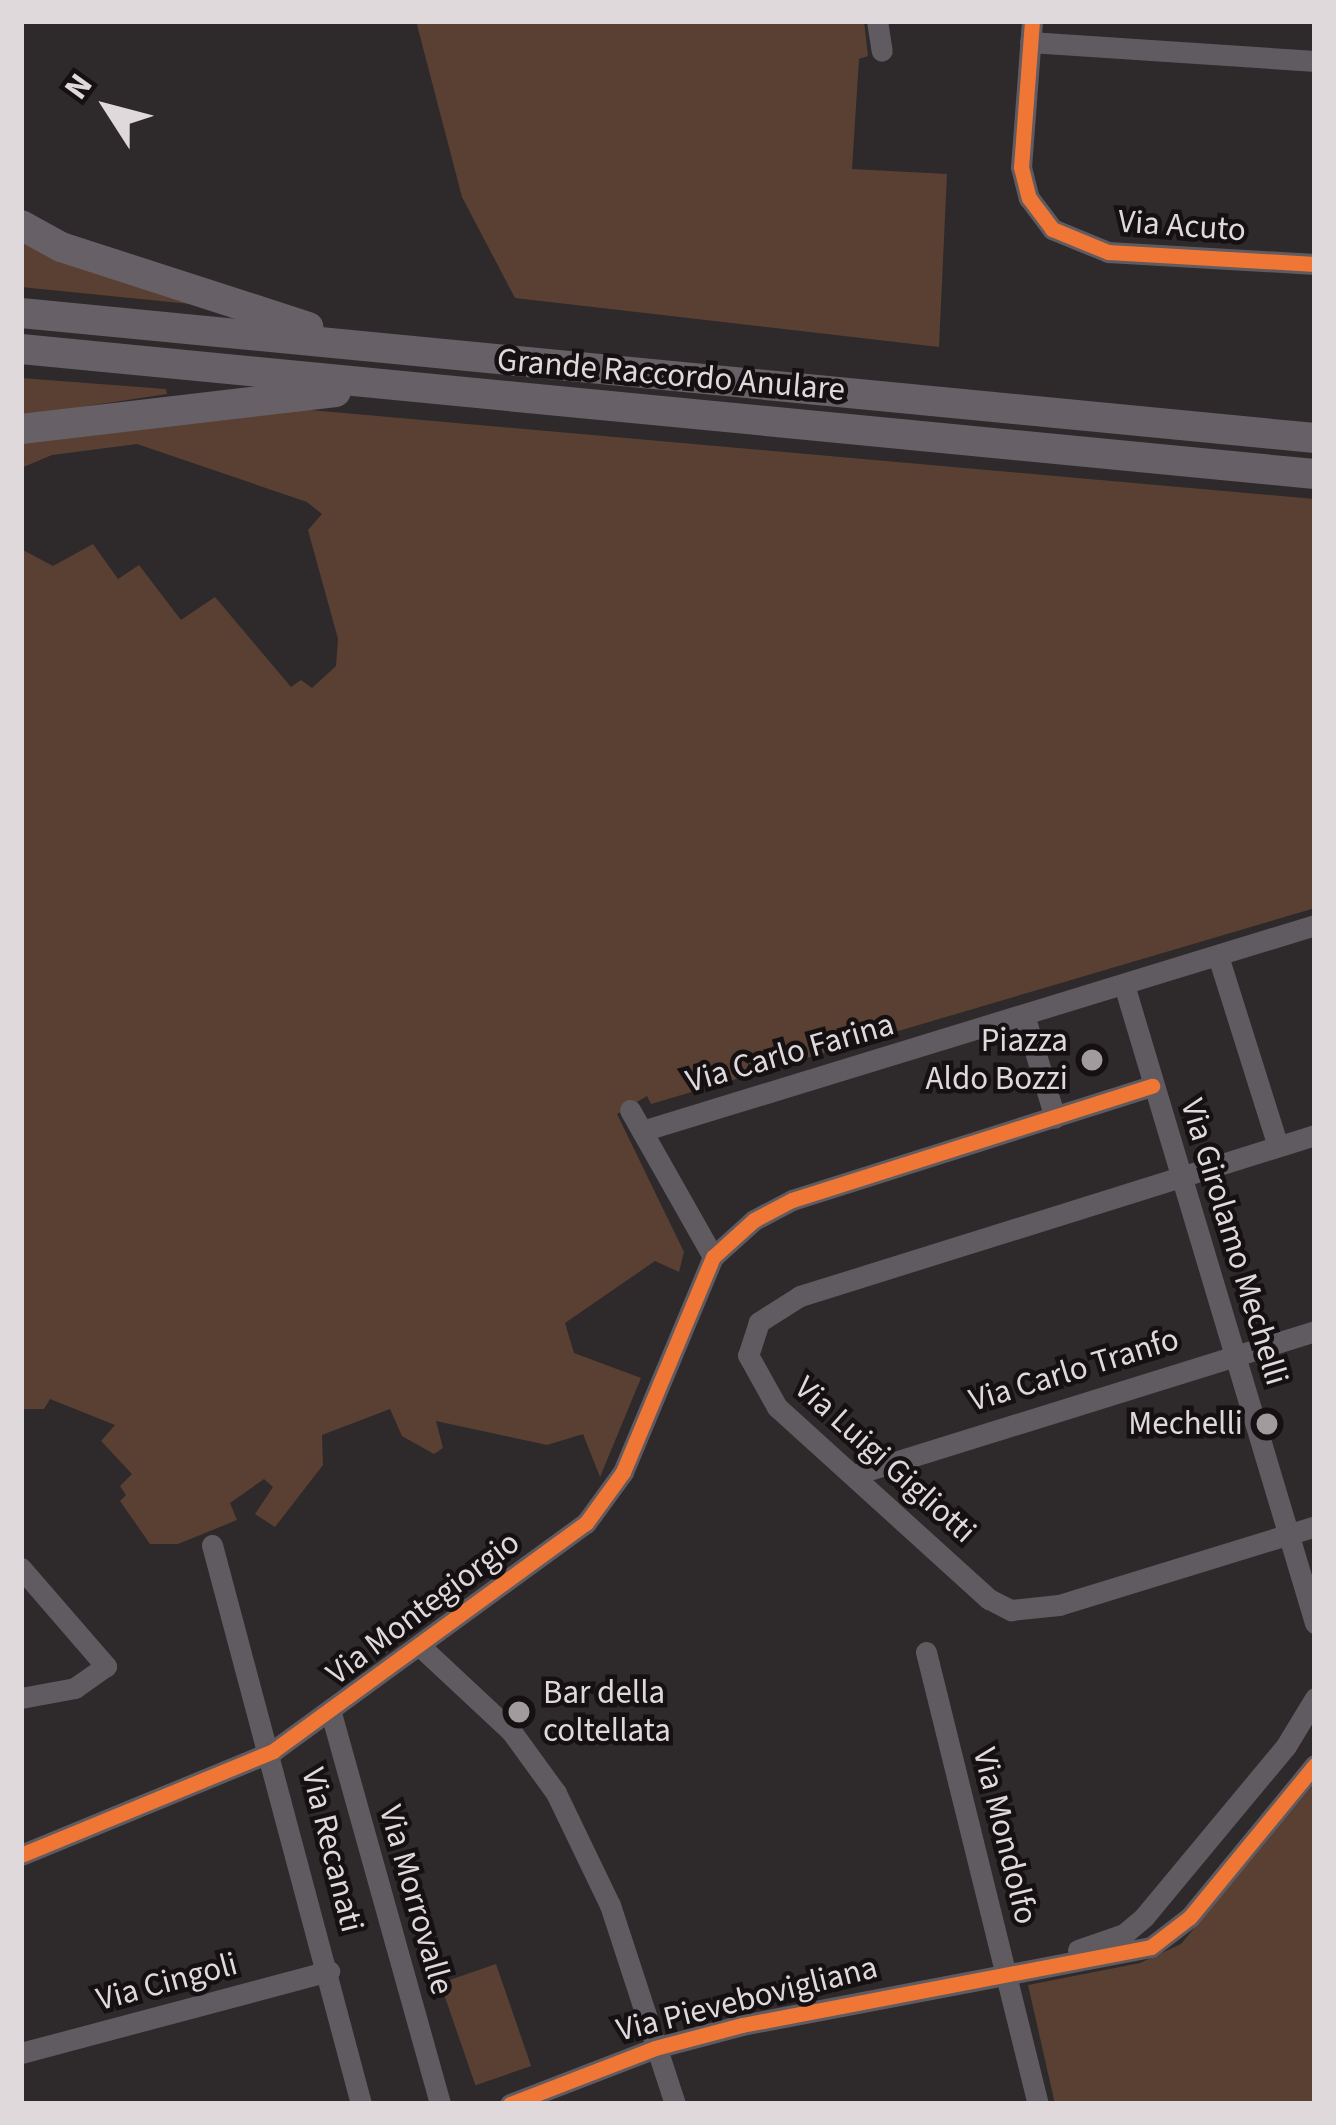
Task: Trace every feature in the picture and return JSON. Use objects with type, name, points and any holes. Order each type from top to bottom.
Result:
[{"type":"highway","points":[[21,225],[188,292],[377,347]]},
{"type":"highway","name":"Grande Raccordo Anulare","points":[[21,313],[1315,437]]},
{"type":"highway","name":"Grande Raccordo Anulare","points":[[21,349],[1315,474]]},
{"type":"highway","points":[[21,429],[382,384]]},
{"type":"street","points":[[878,21],[881,51]]},
{"type":"street","points":[[1031,32],[1315,62]]},
{"type":"street","name":"Via Acuto","points":[[1031,32],[1022,175],[1036,211],[1058,234],[1108,252],[1315,265]]},
{"type":"street","points":[[1055,1118],[1025,1018],[1315,925]]},
{"type":"street","points":[[1218,956],[1278,1146]]},
{"type":"street","points":[[631,1110],[713,1257],[740,1229],[792,1200],[1152,1086],[1125,988]]},
{"type":"street","name":"Via Carlo Farina","points":[[642,1131],[1025,1018]]},
{"type":"street","name":"Via Girolamo Mechelli","points":[[1152,1086],[1289,1534],[1315,1624],[1315,1647]]},
{"type":"street","name":"Via Luigi Gigliotti","points":[[1315,1135],[826,1286],[764,1317],[749,1346],[754,1379],[989,1599],[1011,1610],[1059,1605],[1315,1526]]},
{"type":"street","name":"Via Montegiorgio","points":[[21,1856],[273,1751],[422,1648],[606,1502],[713,1257]]},
{"type":"street","name":"Via Carlo Tranfo","points":[[853,1475],[1315,1331]]},
{"type":"street","name":"Via Recanati","points":[[212,1545],[273,1751],[361,2104]]},
{"type":"street","points":[[21,1568],[106,1664],[75,1688],[21,1698]]},
{"type":"street","points":[[422,1648],[511,1731],[556,1793],[610,1905],[674,2104]]},
{"type":"street","name":"Via Mondolfo","points":[[926,1652],[1039,2104]]},
{"type":"street","points":[[1004,1971],[1136,1925],[1286,1746],[1315,1698]]},
{"type":"street","name":"Via Morrovalle","points":[[331,1714],[440,2104]]},
{"type":"street","points":[[1004,1971],[1136,1950],[1169,1936],[1315,1765]]},
{"type":"street","name":"Via Pievebovigliana","points":[[510,2104],[655,2048],[1004,1971]]},
{"type":"street","name":"Via Cingoli","points":[[21,2053],[329,1972]]},
{"type":"shaded area","points":[[416,21],[864,21],[868,56],[859,59],[852,169],[947,174],[939,347],[515,298],[462,197]]},
{"type":"shaded area","points":[[21,233],[190,304],[21,287]]},
{"type":"shaded area","points":[[21,378],[166,389],[167,394],[21,416]]},
{"type":"shaded area","points":[[265,406],[1315,499],[1315,908],[651,1104],[647,1096],[617,1114],[684,1252],[679,1272],[655,1261],[565,1323],[574,1353],[641,1378],[600,1477],[583,1434],[547,1445],[436,1421],[443,1448],[434,1454],[402,1436],[390,1409],[322,1435],[323,1465],[275,1527],[255,1514],[273,1487],[264,1479],[230,1503],[237,1520],[178,1544],[150,1544],[120,1501],[126,1495],[120,1486],[132,1474],[101,1441],[115,1425],[50,1399],[44,1409],[21,1409],[21,549],[53,566],[93,544],[118,579],[139,565],[181,620],[215,597],[291,687],[301,680],[312,688],[336,666],[338,639],[308,530],[322,514],[307,502],[137,444],[52,455],[21,468],[21,436]]},
{"type":"shaded area","points":[[1315,1783],[1315,2104],[1055,2104],[1028,1985],[1140,1963],[1181,1944]]},
{"type":"shaded area","points":[[496,1964],[531,2066],[475,2085],[440,1983]]},
{"type":"cycle path","points":[[1032,21],[1021,167],[1029,198],[1052,229],[1108,252],[1315,264]]},
{"type":"cycle path","points":[[21,1855],[273,1751],[586,1523],[623,1472],[713,1257],[754,1220],[792,1200],[1152,1086]]},
{"type":"cycle path","points":[[510,2104],[655,2048],[742,2025],[1151,1947],[1190,1917],[1315,1765]]},
{"type":"place","name":"Piazza Aldo Bozzi","points":[[1092,1060]]},
{"type":"place","name":"Mechelli","points":[[1267,1424]]},
{"type":"place","name":"Bar della coltellata","points":[[519,1712]]}]
